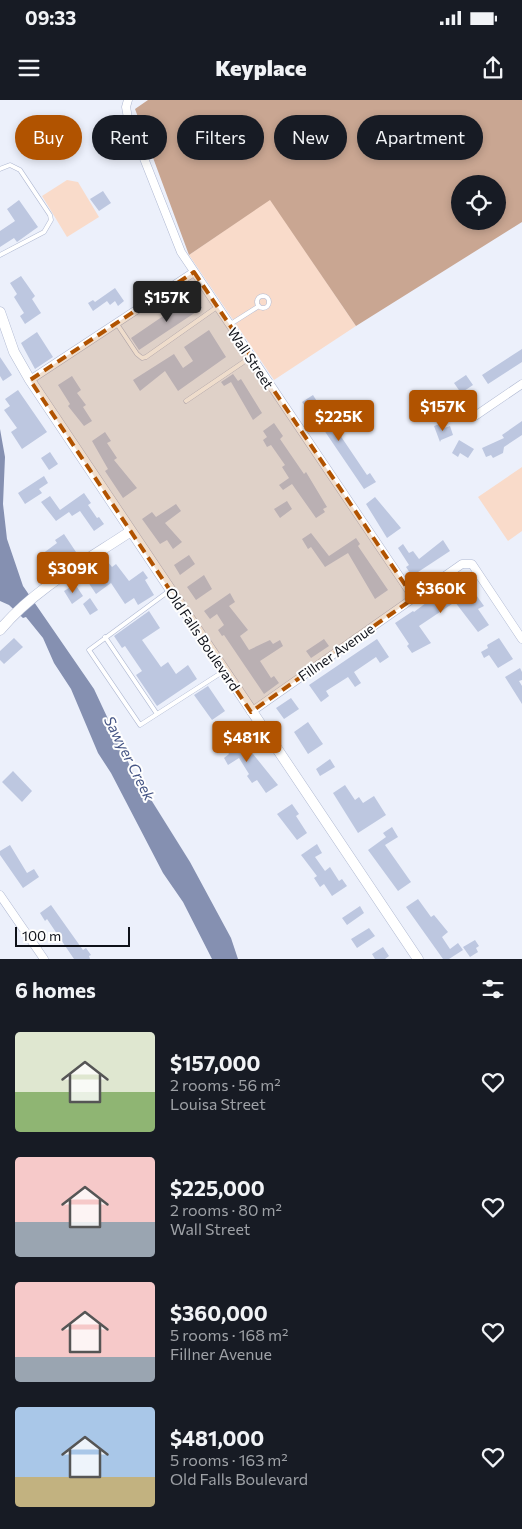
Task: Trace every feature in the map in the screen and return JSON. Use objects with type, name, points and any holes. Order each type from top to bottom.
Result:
[{"type":"street","name":"Wall Street","points":[[128,100],[126,107],[128,118],[181,252],[414,598]]},
{"type":"street","points":[[30,380],[194,272]]},
{"type":"street","name":"Old Falls Boulevard","points":[[0,312],[17,360],[418,959]]},
{"type":"street","points":[[475,416],[522,384]]},
{"type":"street","points":[[0,630],[36,595],[132,531]]},
{"type":"street","name":"Fillner Avenue","points":[[251,712],[462,564],[472,564],[522,639]]},
{"type":"street","points":[[0,894],[44,959]]},
{"type":"lane","points":[[0,169],[10,165],[20,170],[50,215],[51,220],[44,232],[0,255]]},
{"type":"lane","points":[[229,325],[258,306]]},
{"type":"lane","points":[[117,324],[137,354],[142,358],[217,307]]},
{"type":"lane","points":[[186,401],[251,357]]},
{"type":"lane","points":[[170,590],[89,650],[140,725],[224,671]]},
{"type":"lane","points":[[105,637],[157,714]]},
{"type":"highlighted area","points":[[194,272],[414,598],[251,712],[30,380]]},
{"type":"shaded area","points":[[148,100],[522,100],[522,222],[356,326],[270,200],[189,255],[154,160],[167,160],[167,115],[137,115],[135,109]]},
{"type":"shaded area","points":[[67,180],[78,182],[99,217],[67,237],[42,196]]},
{"type":"shaded area","points":[[270,199],[356,326],[274,380],[189,255]]},
{"type":"shaded area","points":[[522,467],[522,531],[508,541],[478,497]]},
{"type":"water","points":[[0,429],[5,457],[3,504],[7,539],[23,586],[94,689],[130,766],[190,862],[231,938],[238,959],[212,959],[183,902],[163,873],[111,773],[98,753],[71,689],[54,663],[43,638],[26,617],[23,618],[9,605],[0,601]]},
{"type":"building","points":[[103,191],[111,203],[99,211],[90,199]]},
{"type":"building","points":[[19,200],[38,227],[17,242],[14,238],[0,247],[0,231],[15,221],[7,209]]},
{"type":"building","points":[[21,276],[35,296],[32,299],[41,313],[25,324],[20,316],[24,313],[14,297],[17,294],[10,283]]},
{"type":"building","points":[[115,288],[124,301],[118,306],[115,301],[110,305],[107,301],[93,311],[88,303],[93,300],[95,302]]},
{"type":"building","points":[[194,295],[202,308],[139,350],[131,338]]},
{"type":"building","points":[[209,330],[226,357],[178,391],[165,371],[140,391],[133,380],[174,354],[183,368],[193,361],[184,347]]},
{"type":"building","points":[[37,332],[53,357],[35,369],[21,343]]},
{"type":"building","points":[[522,349],[522,362],[488,384],[482,375]]},
{"type":"building","points":[[0,357],[12,375],[3,381],[0,376]]},
{"type":"building","points":[[233,374],[238,381],[241,379],[262,413],[253,420],[231,382],[224,386],[221,382]]},
{"type":"building","points":[[466,375],[473,385],[461,393],[454,383]]},
{"type":"building","points":[[72,376],[81,390],[77,393],[86,405],[83,407],[92,421],[84,426],[68,406],[70,404],[58,385]]},
{"type":"building","points":[[18,390],[47,432],[22,449],[11,432],[17,428],[4,410],[10,406],[5,399]]},
{"type":"building","points":[[435,394],[452,398],[448,412],[436,409],[438,401],[434,400]]},
{"type":"building","points":[[313,395],[334,429],[342,424],[346,430],[340,434],[342,438],[367,475],[370,473],[376,482],[364,489],[311,411],[309,412],[302,402]]},
{"type":"building","points":[[522,421],[522,435],[504,447],[503,453],[493,458],[491,455],[486,457],[482,448],[504,438],[502,435]]},
{"type":"building","points":[[274,423],[283,436],[280,439],[304,474],[306,472],[327,507],[323,509],[325,512],[316,518],[292,484],[283,490],[279,485],[289,478],[282,467],[285,465],[271,445],[267,447],[263,440],[267,437],[263,431]]},
{"type":"building","points":[[442,423],[444,428],[450,426],[453,435],[440,442],[434,426]]},
{"type":"building","points":[[105,432],[111,441],[107,443],[117,458],[114,460],[137,488],[123,498],[105,471],[108,469],[92,441]]},
{"type":"building","points":[[459,440],[474,449],[468,458],[460,453],[458,457],[452,453]]},
{"type":"building","points":[[50,452],[58,464],[49,470],[41,458]]},
{"type":"building","points":[[44,476],[48,483],[39,489],[42,493],[25,504],[18,493]]},
{"type":"building","points":[[84,493],[91,503],[88,505],[104,524],[94,531],[80,511],[72,516],[69,512],[56,521],[41,502],[50,496],[60,510]]},
{"type":"building","points":[[375,497],[401,528],[387,538],[366,504]]},
{"type":"building","points":[[287,501],[292,509],[280,518],[274,509]]},
{"type":"building","points":[[176,504],[181,511],[165,523],[182,542],[173,549],[167,540],[160,544],[142,519],[152,512],[156,517]]},
{"type":"building","points":[[311,533],[329,556],[356,538],[360,544],[358,546],[388,590],[375,599],[348,553],[325,567],[311,547],[308,549],[302,539]]},
{"type":"building","points":[[64,534],[76,552],[51,567],[49,564],[45,567],[38,557],[57,543],[55,540]]},
{"type":"building","points":[[443,540],[450,551],[412,576],[406,567],[409,565],[398,548],[403,544],[409,553],[413,551],[419,559]]},
{"type":"building","points":[[189,555],[195,564],[180,575],[174,565]]},
{"type":"building","points":[[107,561],[112,567],[116,564],[129,581],[143,571],[148,578],[145,580],[154,595],[138,605],[134,598],[125,604],[111,583],[96,594],[84,576]]},
{"type":"building","points":[[204,575],[212,589],[196,600],[187,587]]},
{"type":"building","points":[[464,578],[484,606],[478,609],[489,625],[478,632],[455,602],[419,626],[431,643],[412,653],[407,646],[409,644],[395,623],[414,612],[443,590],[447,595],[459,587],[456,584]]},
{"type":"building","points":[[75,584],[83,596],[72,604],[64,591]]},
{"type":"building","points":[[230,593],[235,602],[229,606],[248,630],[240,636],[249,650],[270,640],[273,644],[280,640],[283,646],[260,661],[271,678],[274,676],[279,683],[264,694],[224,635],[222,636],[218,630],[224,625],[217,614],[210,619],[204,611]]},
{"type":"building","points":[[90,598],[98,610],[90,615],[83,604]]},
{"type":"building","points":[[149,611],[160,628],[142,640],[161,667],[168,662],[176,674],[188,665],[197,679],[157,706],[136,675],[142,671],[125,646],[122,648],[114,636]]},
{"type":"building","points":[[14,638],[23,647],[4,664],[0,660],[0,651]]},
{"type":"building","points":[[499,638],[513,659],[498,668],[489,655],[484,658],[481,652],[488,648],[487,645]]},
{"type":"building","points":[[324,639],[329,646],[311,658],[306,651]]},
{"type":"building","points":[[377,639],[389,657],[380,663],[376,657],[354,672],[361,683],[355,687],[348,677],[326,691],[329,696],[321,702],[309,685]]},
{"type":"building","points":[[520,668],[522,672],[522,680],[519,681],[522,686],[522,704],[505,677]]},
{"type":"building","points":[[208,686],[225,711],[212,720],[194,695]]},
{"type":"building","points":[[291,698],[299,709],[284,719],[276,708]]},
{"type":"building","points":[[308,722],[323,744],[308,754],[294,732]]},
{"type":"building","points":[[229,730],[240,751],[243,749],[245,752],[249,749],[278,785],[266,793],[257,780],[252,783],[239,758],[228,765],[224,758],[229,754],[218,737]]},
{"type":"building","points":[[330,759],[335,767],[320,776],[316,769]]},
{"type":"building","points":[[13,771],[32,791],[22,802],[2,782]]},
{"type":"building","points":[[345,785],[355,800],[359,797],[363,803],[374,796],[386,815],[358,833],[333,793]]},
{"type":"building","points":[[292,804],[299,814],[296,816],[307,833],[297,840],[277,814]]},
{"type":"building","points":[[392,827],[398,837],[385,845],[411,882],[398,891],[368,850],[386,837],[383,833]]},
{"type":"building","points":[[317,844],[322,853],[315,857],[325,871],[330,867],[339,881],[342,879],[347,886],[332,896],[324,884],[320,887],[314,878],[317,876],[301,855]]},
{"type":"building","points":[[10,845],[27,873],[34,869],[39,877],[23,888],[0,855],[0,851]]},
{"type":"building","points":[[418,899],[431,917],[434,915],[448,932],[442,937],[450,949],[458,943],[463,950],[449,959],[443,959],[406,907]]},
{"type":"building","points":[[51,905],[83,950],[86,948],[91,955],[89,956],[90,959],[74,959],[47,919],[45,921],[40,913]]},
{"type":"building","points":[[360,906],[364,913],[347,925],[342,918]]},
{"type":"building","points":[[369,928],[375,936],[357,948],[351,939]]},
{"type":"building","points":[[475,940],[479,946],[476,948],[478,952],[470,957],[463,947]]},
{"type":"building","points":[[383,947],[389,956],[385,959],[375,959],[372,954]]},
{"type":"water label","name":"Sawyer Creek","points":[[130,758]]}]
